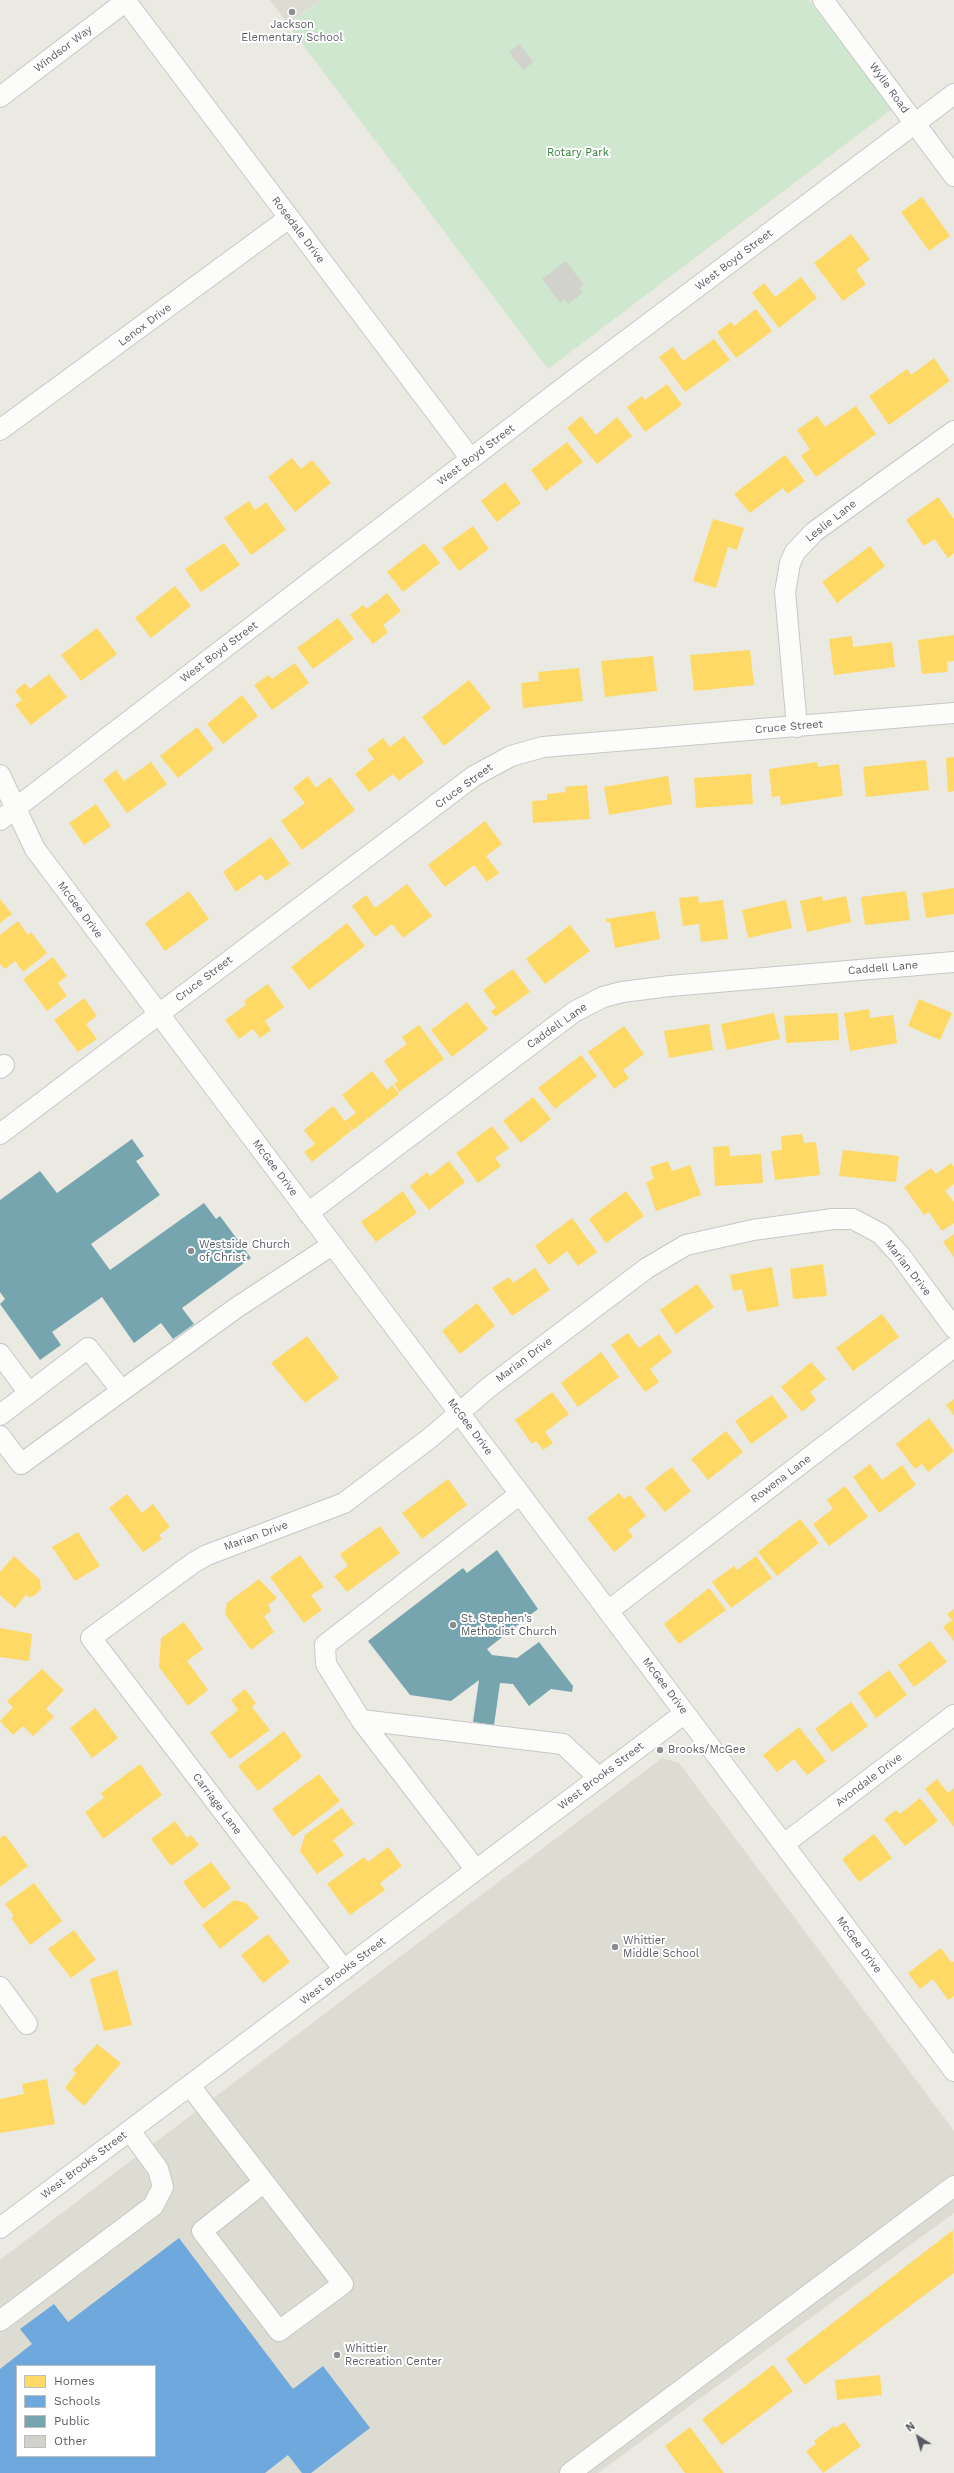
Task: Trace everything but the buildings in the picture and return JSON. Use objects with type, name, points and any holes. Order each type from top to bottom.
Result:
[{"type":"street","name":"Wylie Road","points":[[823,0],[954,176]]},
{"type":"street","name":"Windsor Way","points":[[0,97],[126,1]]},
{"type":"street","name":"Rosedale Drive","points":[[126,1],[471,459]]},
{"type":"street","name":"West Boyd Street","points":[[8,814],[471,459],[954,94]]},
{"type":"street","name":"Lenox Drive","points":[[0,430],[289,218]]},
{"type":"street","name":"Leslie Lane","points":[[796,727],[785,592],[790,563],[795,552],[814,532],[954,431]]},
{"type":"street","name":"Cruce Street","points":[[0,1134],[474,776],[511,756],[543,747],[954,713]]},
{"type":"street","name":"McGee Drive","points":[[0,775],[8,814],[784,1844],[951,2059]]},
{"type":"street","name":"Caddell Lane","points":[[308,1213],[574,1012],[603,997],[622,992],[670,986],[954,962]]},
{"type":"street","name":"Marian Drive","points":[[91,1638],[207,1555],[344,1503],[412,1452],[488,1388],[669,1253],[686,1245],[705,1239],[753,1230],[833,1219],[853,1219],[881,1234],[900,1254],[954,1328]]},
{"type":"street","points":[[0,1436],[21,1464],[236,1308],[332,1245]]},
{"type":"street","name":"Rowena Lane","points":[[608,1611],[954,1347]]},
{"type":"street","points":[[0,1415],[88,1348],[121,1390]]},
{"type":"street","points":[[0,1354],[29,1393]]},
{"type":"street","points":[[476,1870],[361,1720],[326,1664],[325,1645],[520,1494]]},
{"type":"street","name":"Carriage Lane","points":[[91,1638],[344,1970]]},
{"type":"street","name":"West Brooks Street","points":[[0,2228],[685,1712]]},
{"type":"street","name":"Avondale Drive","points":[[784,1844],[954,1715]]},
{"type":"street","points":[[361,1720],[563,1744],[599,1778]]},
{"type":"street","points":[[0,1987],[27,2024]]},
{"type":"street","points":[[190,2086],[264,2182],[342,2284],[279,2331],[202,2231],[264,2182]]},
{"type":"street","points":[[0,2321],[153,2206],[163,2187],[158,2169],[130,2131]]},
{"type":"street","points":[[570,2473],[954,2186]]},
{"type":"shaded area","name":"Jackson Elementary School","points":[[270,0],[321,0],[288,24]]},
{"type":"shaded area","name":"Whittier Middle School","points":[[662,1758],[679,1763],[954,2131],[954,2213],[598,2473],[0,2473],[0,2260]]},
{"type":"green space","name":"Rotary Park","points":[[322,0],[809,0],[892,109],[548,369],[288,25]]},
{"type":"place","name":"Jackson Elementary School","points":[[292,12]]},
{"type":"place","name":"Westside Church of Christ","points":[[191,1251]]},
{"type":"place","name":"St. Stephen's Methodist Church","points":[[453,1625]]},
{"type":"place","name":"Brooks/McGee","points":[[660,1750]]},
{"type":"place","name":"Whittier Middle School","points":[[615,1947]]},
{"type":"place","name":"Whittier Recreation Center","points":[[337,2355]]}]
